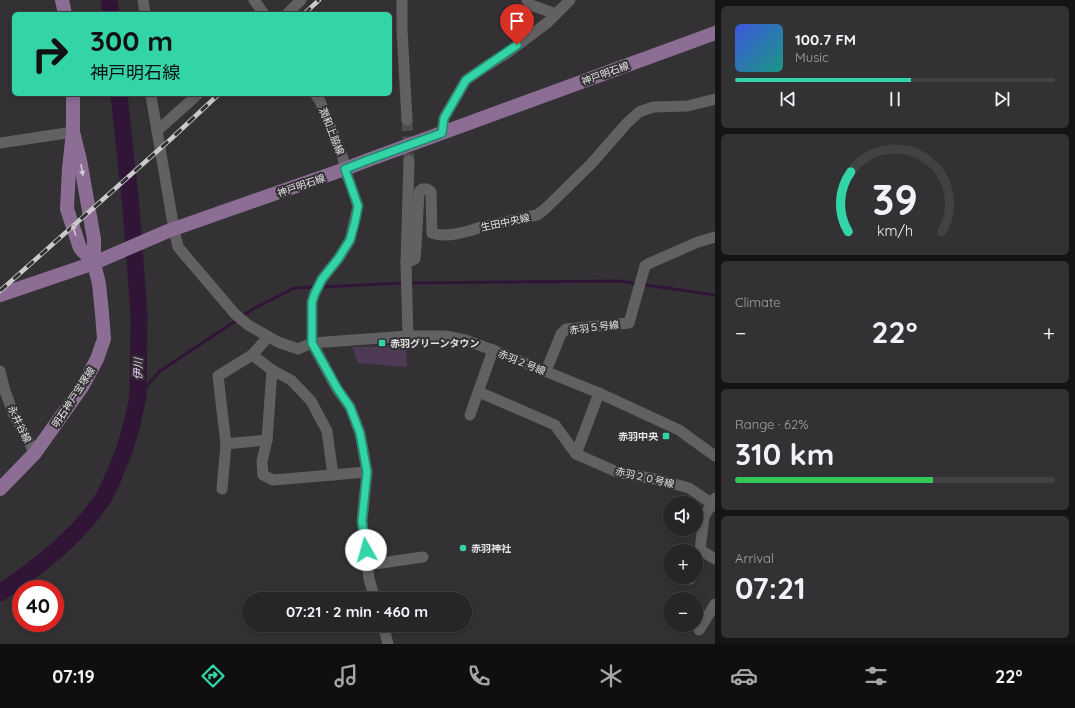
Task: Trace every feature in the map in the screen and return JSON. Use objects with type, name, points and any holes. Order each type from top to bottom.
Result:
[{"type":"main road","points":[[62,0],[65,12]]},
{"type":"main road","name":"神戸明石線","points":[[0,295],[100,260],[171,230],[345,169],[715,33]]},
{"type":"main road","name":"明石神戸宝塚線","points":[[73,96],[73,132],[69,169],[68,209],[80,248],[100,260]]},
{"type":"main road","name":"明石神戸宝塚線","points":[[0,489],[35,453],[82,387],[97,359],[104,339],[99,284],[100,260],[94,239],[80,160],[73,132]]},
{"type":"street","points":[[143,0],[145,12]]},
{"type":"street","points":[[254,0],[263,12]]},
{"type":"street","points":[[288,12],[301,0]]},
{"type":"street","points":[[402,0],[402,30],[407,120]]},
{"type":"street","points":[[527,0],[531,5],[556,14]]},
{"type":"street","points":[[442,133],[444,118],[466,80],[507,53],[547,23],[570,0]]},
{"type":"street","name":"赤羽２号線","points":[[151,96],[171,230],[178,247],[235,314],[248,325],[278,342],[298,349],[312,343],[408,336],[446,336],[465,340],[546,371],[679,430],[715,456]]},
{"type":"street","points":[[157,131],[196,96]]},
{"type":"street","name":"潤和上脇線","points":[[312,343],[312,302],[322,279],[338,259],[350,240],[358,206],[345,169],[343,158],[320,101],[316,96]]},
{"type":"street","name":"生田中央線","points":[[406,263],[415,259],[419,192],[422,189],[427,189],[431,192],[432,233],[438,235],[450,235],[481,227],[537,216],[591,164],[627,122],[639,112],[653,107],[688,106],[715,99]]},
{"type":"street","points":[[0,143],[73,132]]},
{"type":"street","points":[[408,336],[406,263],[409,161]]},
{"type":"street","name":"赤羽５号線","points":[[546,371],[561,334],[566,329],[629,323],[645,266],[698,242],[715,237]]},
{"type":"street","points":[[222,489],[226,444],[218,376],[252,355],[268,337]]},
{"type":"street","points":[[312,343],[337,388],[350,407],[360,433],[367,472],[362,521],[369,579],[373,592]]},
{"type":"street","points":[[470,415],[493,350]]},
{"type":"street","points":[[252,355],[272,370],[291,380],[311,401],[327,431],[334,475]]},
{"type":"street","points":[[272,370],[266,440],[262,461],[263,476],[272,480],[367,472]]},
{"type":"street","name":"永井谷線","points":[[0,371],[13,413],[35,453]]},
{"type":"street","points":[[479,392],[556,425],[576,454]]},
{"type":"street","points":[[576,454],[599,394]]},
{"type":"street","points":[[226,444],[266,440]]},
{"type":"street","name":"赤羽２０号線","points":[[576,454],[617,472],[660,480],[689,488],[714,503]]},
{"type":"street","points":[[701,544],[704,517],[714,503]]},
{"type":"street","points":[[703,552],[715,559]]},
{"type":"street","points":[[367,565],[423,557]]},
{"type":"street","points":[[703,624],[715,604]]},
{"type":"street","points":[[385,632],[388,644]]},
{"type":"shaded area","points":[[406,346],[407,367],[358,363],[352,347]]},
{"type":"waterway","name":"伊川","points":[[109,0],[111,12]]},
{"type":"waterway","name":"伊川","points":[[0,593],[56,551],[91,515],[104,497],[114,476],[125,448],[132,424],[138,396],[139,314],[131,208],[119,96]]},
{"type":"waterway","points":[[410,283],[619,281],[715,295]]},
{"type":"waterway","points":[[322,287],[404,283]]},
{"type":"waterway","points":[[241,317],[253,309],[294,288],[314,287]]},
{"type":"waterway","points":[[138,396],[160,371],[237,320]]},
{"type":"tunnel","points":[[407,120],[409,161]]},
{"type":"railway","points":[[306,12],[319,0]]},
{"type":"railway","points":[[0,291],[172,138],[217,96]]},
{"type":"place","name":"赤羽グリーンタウン","points":[[382,343]]},
{"type":"place","name":"赤羽中央","points":[[666,436]]},
{"type":"place","name":"赤羽神社","points":[[463,548]]},
{"type":"route","points":[[366,550],[362,521],[367,472],[360,433],[350,407],[337,388],[312,343],[312,302],[315,293],[322,279],[338,259],[350,240],[355,222],[358,206],[345,169],[442,133],[444,118],[466,80],[517,45]]}]
